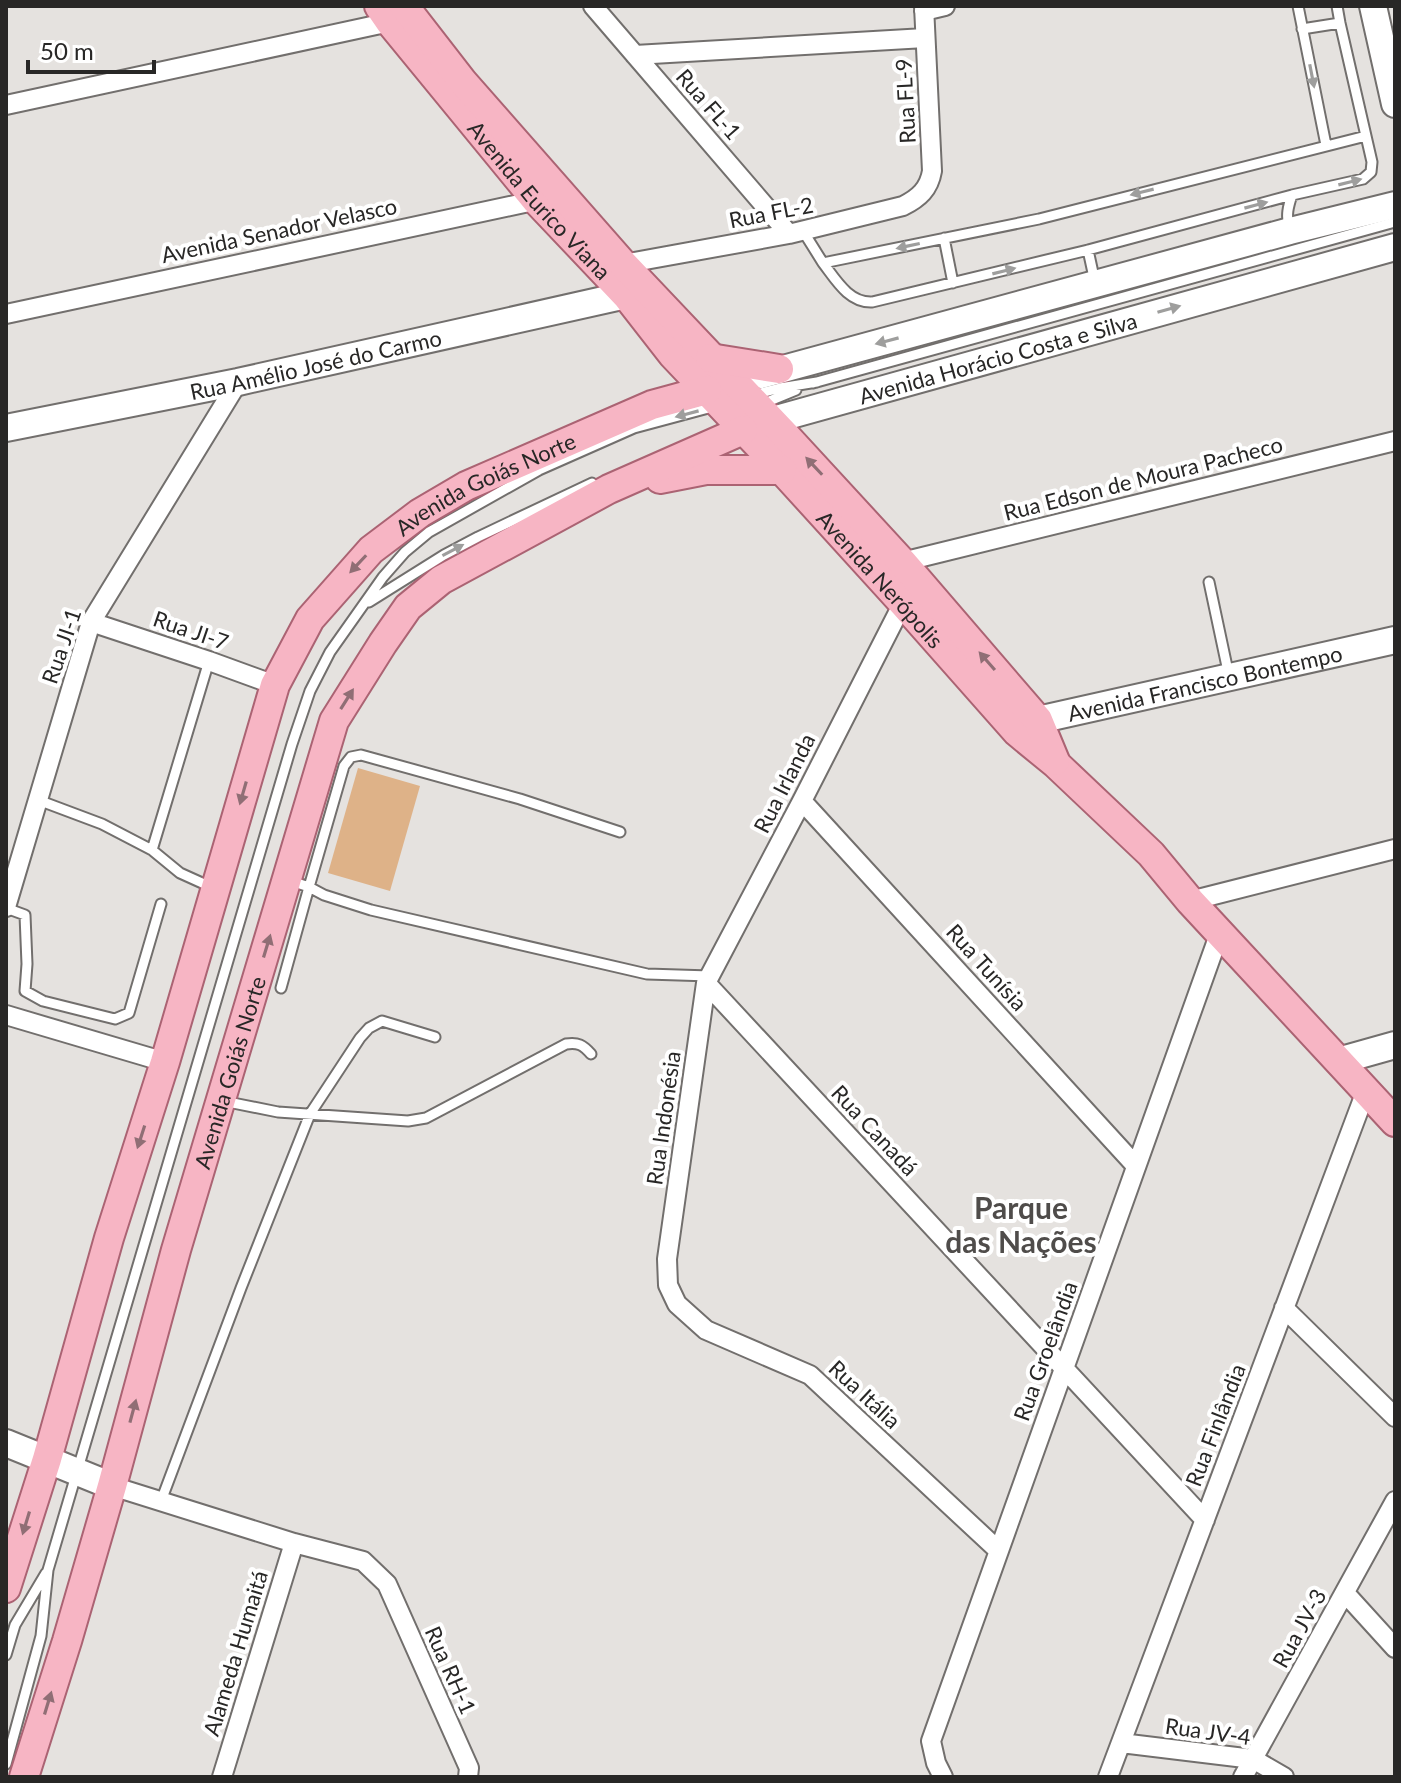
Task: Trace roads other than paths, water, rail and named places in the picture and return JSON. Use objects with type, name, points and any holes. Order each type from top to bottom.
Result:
[{"type":"main road","name":"Avenida Eurico Viana","points":[[395,11],[463,82],[672,354],[737,408]]},
{"type":"main road","points":[[1381,14],[1395,104]]},
{"type":"main road","name":"Avenida Eurico Viana","points":[[549,197],[623,264],[710,358],[737,408]]},
{"type":"main road","name":"Avenida Horácio Costa e Silva","points":[[602,485],[737,408],[779,369],[1395,205]]},
{"type":"main road","name":"Avenida Horácio Costa e Silva","points":[[652,405],[737,408],[1395,247]]},
{"type":"main road","name":"Rua Amélio José do Carmo","points":[[6,428],[238,382],[626,295]]},
{"type":"main road","points":[[652,405],[672,354]]},
{"type":"main road","points":[[710,358],[779,369]]},
{"type":"main road","name":"Avenida Goiás Norte","points":[[6,1588],[47,1459],[109,1238],[165,1062],[275,685],[310,619],[371,550],[420,513],[466,486],[652,405]]},
{"type":"main road","name":"Avenida Nerópolis","points":[[737,408],[782,470],[903,603],[1027,726]]},
{"type":"main road","name":"Avenida Nerópolis","points":[[737,408],[902,562],[1056,764],[1151,854],[1190,901],[1395,1122]]},
{"type":"main road","points":[[602,485],[706,470],[782,470]]},
{"type":"main road","name":"Avenida Goiás Norte","points":[[24,1777],[67,1641],[176,1250],[221,1101],[298,883],[334,721],[408,607],[441,580],[602,485]]},
{"type":"main road","name":"Avenida Francisco Bontempo","points":[[1027,726],[1395,640]]},
{"type":"main road","points":[[1338,1061],[1395,1045]]},
{"type":"main road","points":[[6,1443],[112,1486]]},
{"type":"street","name":"Rua FL-1","points":[[593,6],[796,233]]},
{"type":"street","points":[[924,9],[945,6]]},
{"type":"street","name":"Rua FL-9","points":[[924,9],[932,171],[924,191]]},
{"type":"street","points":[[6,105],[395,11]]},
{"type":"street","points":[[635,55],[925,38]]},
{"type":"street","name":"Rua FL-2","points":[[623,264],[796,233],[903,206],[924,191]]},
{"type":"street","name":"Avenida Senador Velasco","points":[[6,314],[549,197]]},
{"type":"street","name":"Rua JI-1","points":[[6,908],[91,622],[238,382]]},
{"type":"street","name":"Rua Edson de Moura Pacheco","points":[[902,562],[1395,441]]},
{"type":"street","name":"Rua Irlanda","points":[[708,979],[903,603]]},
{"type":"street","name":"Rua JI-7","points":[[91,622],[275,685]]},
{"type":"street","name":"Rua Tunísia","points":[[802,801],[1136,1166]]},
{"type":"street","points":[[1190,901],[1395,849]]},
{"type":"street","name":"Rua Groelândia","points":[[943,1777],[931,1741],[1220,932]]},
{"type":"street","name":"Rua Indonésia","points":[[667,1259],[708,979]]},
{"type":"street","name":"Rua Canadá","points":[[708,979],[1205,1520]]},
{"type":"street","points":[[6,1015],[165,1062]]},
{"type":"street","name":"Rua Finlândia","points":[[1108,1777],[1366,1091]]},
{"type":"street","name":"Rua Itália","points":[[667,1259],[668,1285],[677,1304],[706,1330],[810,1375],[999,1551]]},
{"type":"street","points":[[1284,1308],[1395,1417]]},
{"type":"street","points":[[112,1486],[294,1543]]},
{"type":"street","name":"Rua JV-3","points":[[1243,1777],[1395,1501]]},
{"type":"street","name":"Rua RH-1","points":[[294,1543],[363,1561],[387,1584],[469,1768],[468,1777]]},
{"type":"street","name":"Alameda Humaitá","points":[[222,1777],[294,1543]]},
{"type":"street","points":[[1345,1593],[1395,1648]]},
{"type":"street","name":"Rua JV-4","points":[[1121,1743],[1253,1759],[1284,1777]]},
{"type":"lane","points":[[1298,6],[1326,145]]},
{"type":"lane","points":[[796,233],[842,288],[862,302],[872,302],[1363,179],[1371,172],[1372,162],[1337,6]]},
{"type":"lane","points":[[1302,29],[1340,23]]},
{"type":"lane","points":[[823,263],[1039,219],[1366,136]]},
{"type":"lane","points":[[1290,231],[1287,208],[1292,195]]},
{"type":"lane","points":[[6,1764],[41,1636],[48,1570],[292,744],[310,691],[330,652],[383,577],[405,552],[429,532],[539,470],[634,428],[737,408],[817,382],[1395,222]]},
{"type":"lane","points":[[944,238],[953,283]]},
{"type":"lane","points":[[1088,250],[1096,285]]},
{"type":"lane","points":[[363,606],[444,555],[503,525],[602,485]]},
{"type":"lane","points":[[1209,582],[1229,677]]},
{"type":"lane","points":[[152,850],[209,661]]},
{"type":"lane","points":[[281,988],[298,883],[344,766],[351,757],[361,755],[520,799],[620,832]]},
{"type":"lane","points":[[38,800],[102,824],[152,850],[180,873],[215,889]]},
{"type":"lane","points":[[298,883],[371,910],[647,974],[708,979]]},
{"type":"lane","points":[[6,908],[25,915],[25,991],[43,1001],[115,1019],[129,1013],[161,904]]},
{"type":"lane","points":[[161,1501],[310,1114],[369,1028],[382,1021],[435,1037]]},
{"type":"lane","points":[[221,1101],[278,1112],[408,1121],[426,1118],[566,1044],[584,1046],[591,1054]]},
{"type":"lane","points":[[6,1655],[15,1625],[48,1570]]},
{"type":"district","name":"Parque das Nações","points":[[1021,1224]]}]
